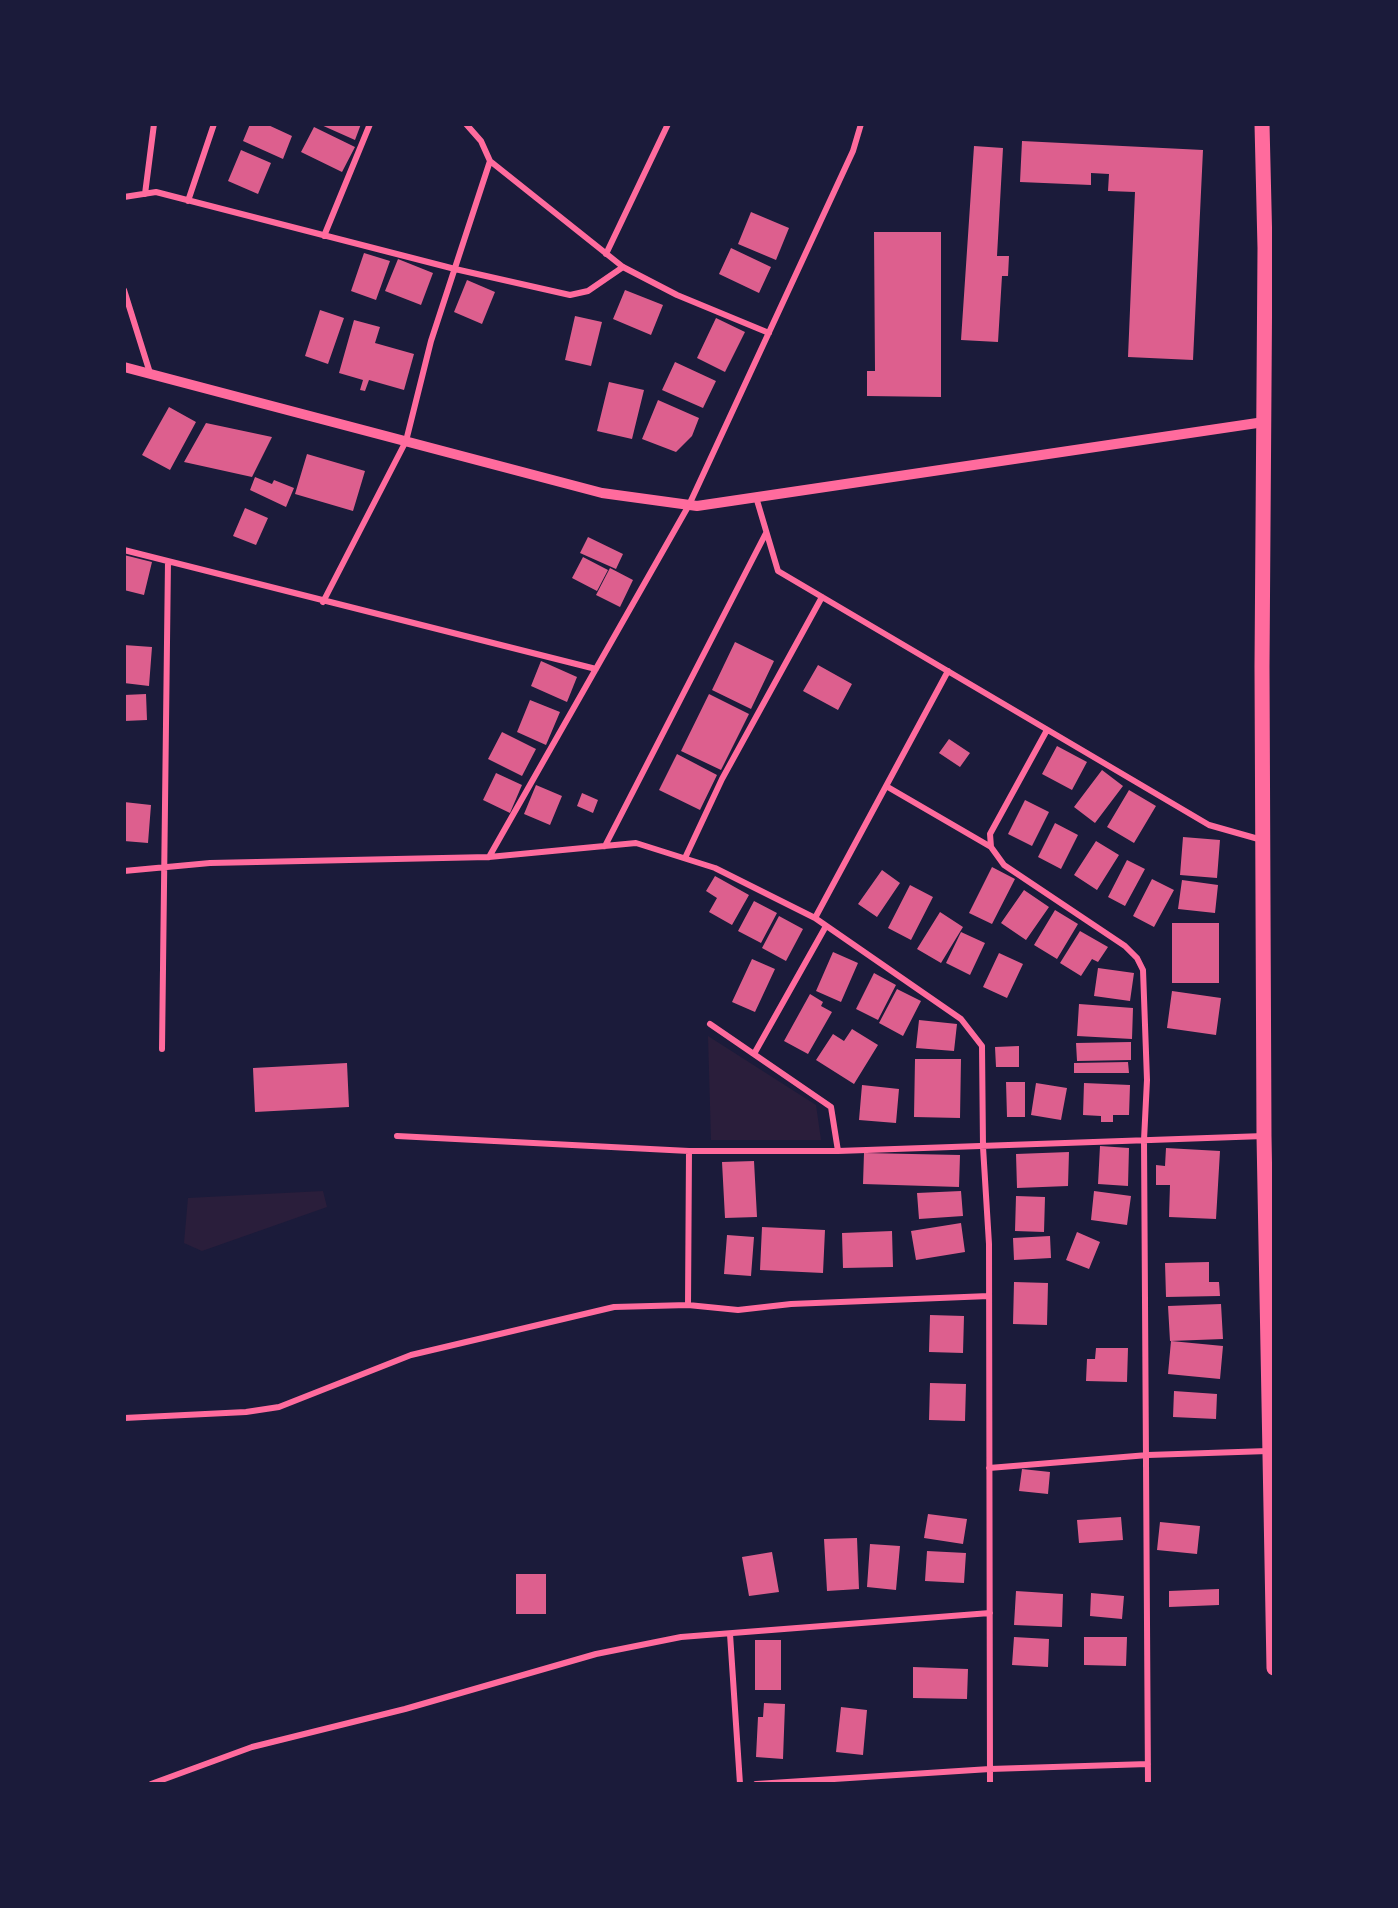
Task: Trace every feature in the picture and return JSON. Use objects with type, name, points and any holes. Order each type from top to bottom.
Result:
[{"type":"main road","points":[[1262,124],[1269,402],[1264,422],[1268,444],[1263,840],[1264,1136],[1272,1451],[1274,1668]]},
{"type":"street","points":[[144,194],[154,124]]},
{"type":"street","points":[[188,201],[214,124]]},
{"type":"street","points":[[324,236],[370,124]]},
{"type":"street","points":[[466,124],[481,141],[490,161],[623,267],[676,295],[769,333]]},
{"type":"street","points":[[606,254],[668,124]]},
{"type":"street","points":[[489,857],[689,505],[853,152],[861,124]]},
{"type":"street","points":[[323,602],[406,441],[431,341],[490,161]]},
{"type":"street","points":[[124,197],[156,192],[455,269],[570,295],[588,291],[623,267]]},
{"type":"street","points":[[124,290],[150,373]]},
{"type":"street","points":[[124,367],[602,493],[697,506],[1264,422]]},
{"type":"street","points":[[756,497],[778,571],[1209,825],[1263,840]]},
{"type":"street","points":[[605,846],[766,533]]},
{"type":"street","points":[[124,550],[596,669]]},
{"type":"street","points":[[162,1049],[168,561]]},
{"type":"street","points":[[685,858],[722,779],[822,597]]},
{"type":"street","points":[[815,918],[948,671]]},
{"type":"street","points":[[991,847],[990,834],[1047,730]]},
{"type":"street","points":[[886,786],[991,847],[1005,865],[1125,945],[1137,958],[1143,970],[1147,1080],[1144,1140],[1148,1455],[1148,1784]]},
{"type":"street","points":[[124,871],[210,863],[489,857],[636,843],[715,868],[815,918],[961,1019],[982,1046],[983,1147],[989,1296],[990,1784]]},
{"type":"street","points":[[754,1054],[826,926]]},
{"type":"street","points":[[710,1024],[831,1107],[838,1151]]},
{"type":"street","points":[[397,1136],[689,1152],[983,1147],[1264,1136]]},
{"type":"street","points":[[688,1305],[689,1152]]},
{"type":"street","points":[[124,1418],[246,1412],[279,1407],[411,1355],[614,1307],[688,1305],[738,1310],[790,1304],[989,1296]]},
{"type":"street","points":[[989,1468],[1148,1455],[1272,1451]]},
{"type":"street","points":[[151,1784],[252,1747],[405,1709],[596,1654],[681,1637],[990,1613]]},
{"type":"street","points":[[730,1634],[740,1784]]},
{"type":"street","points":[[756,1784],[990,1769],[1148,1764]]},
{"type":"shaded area","points":[[708,1036],[816,1105],[821,1140],[711,1140]]},
{"type":"shaded area","points":[[323,1191],[327,1207],[202,1251],[184,1243],[188,1198]]},
{"type":"building","points":[[250,124],[266,124],[292,136],[283,159],[243,141]]},
{"type":"building","points":[[319,124],[361,124],[355,140]]},
{"type":"building","points":[[314,127],[355,147],[342,172],[301,152]]},
{"type":"building","points":[[1022,141],[1203,150],[1193,360],[1128,357],[1135,192],[1108,191],[1109,174],[1091,173],[1091,185],[1020,182]]},
{"type":"building","points":[[974,146],[1003,148],[997,256],[1009,256],[1008,276],[1002,276],[998,342],[961,340]]},
{"type":"building","points":[[241,150],[271,163],[258,194],[228,181]]},
{"type":"building","points":[[751,212],[789,228],[776,260],[738,244]]},
{"type":"building","points":[[874,232],[941,232],[941,397],[867,396],[867,371],[875,371]]},
{"type":"building","points":[[731,248],[771,267],[759,293],[719,274]]},
{"type":"building","points":[[364,253],[390,261],[376,300],[351,291]]},
{"type":"building","points":[[398,259],[433,273],[421,305],[385,291]]},
{"type":"building","points":[[467,280],[495,292],[482,324],[454,312]]},
{"type":"building","points":[[625,290],[663,305],[651,335],[613,319]]},
{"type":"building","points":[[320,310],[344,318],[328,364],[305,356]]},
{"type":"building","points":[[575,316],[602,322],[591,366],[565,360]]},
{"type":"building","points":[[716,318],[745,332],[725,372],[697,358]]},
{"type":"building","points":[[354,320],[380,327],[375,343],[414,354],[404,390],[369,380],[365,391],[360,390],[363,380],[339,373]]},
{"type":"building","points":[[675,362],[716,381],[703,408],[662,390]]},
{"type":"building","points":[[609,382],[644,390],[632,439],[597,431]]},
{"type":"building","points":[[658,400],[699,418],[692,436],[676,452],[642,439]]},
{"type":"building","points":[[169,407],[196,422],[170,470],[142,455]]},
{"type":"building","points":[[206,423],[272,437],[252,477],[184,462]]},
{"type":"building","points":[[307,454],[365,471],[353,511],[295,494]]},
{"type":"building","points":[[255,477],[272,484],[274,480],[294,488],[286,507],[250,490]]},
{"type":"building","points":[[245,508],[268,518],[256,545],[233,536]]},
{"type":"building","points":[[588,537],[623,554],[616,569],[580,553]]},
{"type":"building","points":[[124,555],[152,562],[144,595],[124,590]]},
{"type":"building","points":[[583,557],[608,570],[597,591],[572,578]]},
{"type":"building","points":[[610,568],[633,580],[620,607],[596,595]]},
{"type":"building","points":[[735,642],[774,661],[751,709],[712,690]]},
{"type":"building","points":[[124,645],[152,647],[149,686],[124,683]]},
{"type":"building","points":[[541,661],[577,677],[567,702],[531,686]]},
{"type":"building","points":[[818,665],[852,684],[838,710],[803,691]]},
{"type":"building","points":[[146,694],[147,720],[124,721],[124,695]]},
{"type":"building","points":[[709,694],[749,714],[721,770],[681,751]]},
{"type":"building","points":[[530,700],[560,712],[546,745],[517,732]]},
{"type":"building","points":[[502,732],[536,749],[522,776],[488,759]]},
{"type":"building","points":[[949,739],[970,753],[960,767],[939,753]]},
{"type":"building","points":[[1057,746],[1087,762],[1072,790],[1042,774]]},
{"type":"building","points":[[677,754],[717,775],[700,810],[659,790]]},
{"type":"building","points":[[1102,770],[1123,786],[1095,823],[1074,807]]},
{"type":"building","points":[[496,773],[522,785],[510,813],[483,800]]},
{"type":"building","points":[[536,785],[562,796],[550,825],[524,814]]},
{"type":"building","points":[[1129,790],[1156,806],[1134,843],[1107,827]]},
{"type":"building","points":[[582,793],[598,800],[593,813],[577,806]]},
{"type":"building","points":[[1025,800],[1049,812],[1032,846],[1008,834]]},
{"type":"building","points":[[124,802],[151,805],[148,843],[124,841]]},
{"type":"building","points":[[1055,823],[1078,835],[1061,869],[1038,857]]},
{"type":"building","points":[[1183,837],[1220,840],[1217,878],[1180,875]]},
{"type":"building","points":[[1096,841],[1119,855],[1097,890],[1074,875]]},
{"type":"building","points":[[1127,860],[1145,869],[1125,906],[1108,897]]},
{"type":"building","points":[[992,867],[1015,879],[992,924],[969,913]]},
{"type":"building","points":[[882,870],[900,883],[877,917],[858,904]]},
{"type":"building","points":[[715,876],[749,895],[732,925],[709,912],[717,898],[706,891]]},
{"type":"building","points":[[1152,879],[1174,890],[1154,927],[1133,916]]},
{"type":"building","points":[[1182,880],[1218,885],[1215,913],[1178,909]]},
{"type":"building","points":[[910,885],[933,897],[911,940],[888,928]]},
{"type":"building","points":[[1024,890],[1049,907],[1026,940],[1001,923]]},
{"type":"building","points":[[754,901],[777,913],[761,943],[738,931]]},
{"type":"building","points":[[1055,910],[1078,924],[1057,959],[1034,945]]},
{"type":"building","points":[[940,912],[963,927],[941,963],[917,949]]},
{"type":"building","points":[[779,916],[803,929],[786,961],[762,948]]},
{"type":"building","points":[[1172,923],[1219,923],[1219,983],[1172,983]]},
{"type":"building","points":[[1080,931],[1108,947],[1098,962],[1092,959],[1081,976],[1060,963]]},
{"type":"building","points":[[961,932],[985,943],[970,975],[946,963]]},
{"type":"building","points":[[833,952],[858,963],[841,1002],[816,991]]},
{"type":"building","points":[[999,953],[1023,964],[1007,998],[983,987]]},
{"type":"building","points":[[752,959],[775,969],[755,1012],[732,1002]]},
{"type":"building","points":[[1098,968],[1134,973],[1130,1001],[1094,996]]},
{"type":"building","points":[[874,973],[896,985],[878,1020],[856,1009]]},
{"type":"building","points":[[897,989],[921,1001],[903,1036],[879,1023]]},
{"type":"building","points":[[1172,991],[1221,998],[1216,1035],[1167,1028]]},
{"type":"building","points":[[810,994],[823,1002],[821,1006],[832,1012],[808,1054],[784,1041]]},
{"type":"building","points":[[1079,1004],[1133,1008],[1132,1039],[1077,1036]]},
{"type":"building","points":[[919,1020],[957,1024],[954,1051],[916,1048]]},
{"type":"building","points":[[852,1029],[878,1045],[854,1084],[816,1060],[833,1034],[844,1041]]},
{"type":"building","points":[[1131,1042],[1131,1060],[1077,1061],[1076,1043]]},
{"type":"building","points":[[1019,1046],[1019,1067],[996,1067],[995,1047]]},
{"type":"building","points":[[915,1059],[961,1059],[960,1118],[914,1117]]},
{"type":"building","points":[[1128,1062],[1129,1073],[1074,1073],[1074,1063]]},
{"type":"building","points":[[347,1063],[349,1107],[255,1112],[253,1068]]},
{"type":"building","points":[[1006,1082],[1025,1082],[1025,1117],[1007,1117]]},
{"type":"building","points":[[1036,1083],[1067,1088],[1061,1120],[1031,1115]]},
{"type":"building","points":[[1084,1083],[1130,1085],[1129,1115],[1113,1115],[1113,1122],[1101,1122],[1101,1116],[1083,1115]]},
{"type":"building","points":[[862,1085],[899,1089],[896,1123],[859,1120]]},
{"type":"building","points":[[1100,1146],[1129,1148],[1128,1186],[1098,1184]]},
{"type":"building","points":[[1166,1148],[1220,1151],[1216,1219],[1169,1217],[1170,1185],[1156,1185],[1156,1165],[1165,1166]]},
{"type":"building","points":[[1069,1152],[1068,1186],[1017,1188],[1016,1154]]},
{"type":"building","points":[[864,1153],[960,1155],[959,1187],[863,1184]]},
{"type":"building","points":[[754,1161],[757,1217],[725,1218],[722,1162]]},
{"type":"building","points":[[961,1191],[963,1216],[919,1219],[917,1193]]},
{"type":"building","points":[[1094,1191],[1131,1196],[1127,1225],[1091,1220]]},
{"type":"building","points":[[1016,1196],[1045,1197],[1044,1232],[1015,1231]]},
{"type":"building","points":[[961,1223],[965,1252],[916,1260],[911,1231]]},
{"type":"building","points":[[762,1227],[825,1230],[823,1273],[760,1270]]},
{"type":"building","points":[[892,1231],[893,1267],[843,1268],[842,1233]]},
{"type":"building","points":[[1077,1232],[1100,1242],[1089,1269],[1066,1260]]},
{"type":"building","points":[[727,1235],[754,1237],[751,1276],[724,1274]]},
{"type":"building","points":[[1050,1236],[1051,1258],[1014,1260],[1013,1238]]},
{"type":"building","points":[[1209,1262],[1209,1282],[1219,1282],[1220,1296],[1166,1297],[1165,1263]]},
{"type":"building","points":[[1014,1282],[1048,1283],[1047,1325],[1013,1324]]},
{"type":"building","points":[[1221,1304],[1223,1339],[1170,1341],[1168,1306]]},
{"type":"building","points":[[930,1315],[964,1316],[963,1353],[929,1352]]},
{"type":"building","points":[[1171,1341],[1223,1346],[1220,1379],[1168,1374]]},
{"type":"building","points":[[1096,1348],[1128,1348],[1127,1382],[1086,1381],[1087,1359],[1095,1359]]},
{"type":"building","points":[[930,1383],[966,1384],[965,1421],[929,1420]]},
{"type":"building","points":[[1174,1391],[1217,1394],[1216,1419],[1173,1417]]},
{"type":"building","points":[[1022,1469],[1050,1472],[1048,1494],[1019,1491]]},
{"type":"building","points":[[928,1514],[967,1519],[963,1544],[924,1538]]},
{"type":"building","points":[[1121,1517],[1123,1540],[1079,1543],[1077,1520]]},
{"type":"building","points":[[1160,1522],[1200,1526],[1197,1554],[1157,1550]]},
{"type":"building","points":[[857,1538],[859,1589],[827,1591],[824,1539]]},
{"type":"building","points":[[870,1544],[900,1546],[896,1590],[867,1587]]},
{"type":"building","points":[[927,1551],[966,1553],[964,1583],[925,1581]]},
{"type":"building","points":[[772,1552],[779,1592],[749,1596],[742,1557]]},
{"type":"building","points":[[516,1574],[546,1574],[546,1614],[516,1614]]},
{"type":"building","points":[[1219,1589],[1219,1605],[1169,1607],[1169,1591]]},
{"type":"building","points":[[1016,1591],[1063,1594],[1062,1627],[1014,1625]]},
{"type":"building","points":[[1091,1593],[1124,1596],[1122,1619],[1090,1616]]},
{"type":"building","points":[[1014,1637],[1049,1639],[1048,1667],[1012,1665]]},
{"type":"building","points":[[1084,1637],[1127,1637],[1126,1666],[1084,1665]]},
{"type":"building","points":[[755,1640],[781,1640],[781,1690],[755,1690]]},
{"type":"building","points":[[913,1667],[968,1669],[967,1699],[913,1698]]},
{"type":"building","points":[[764,1703],[785,1704],[783,1759],[756,1757],[758,1717],[763,1717]]},
{"type":"building","points":[[841,1707],[867,1710],[863,1755],[836,1752]]}]
